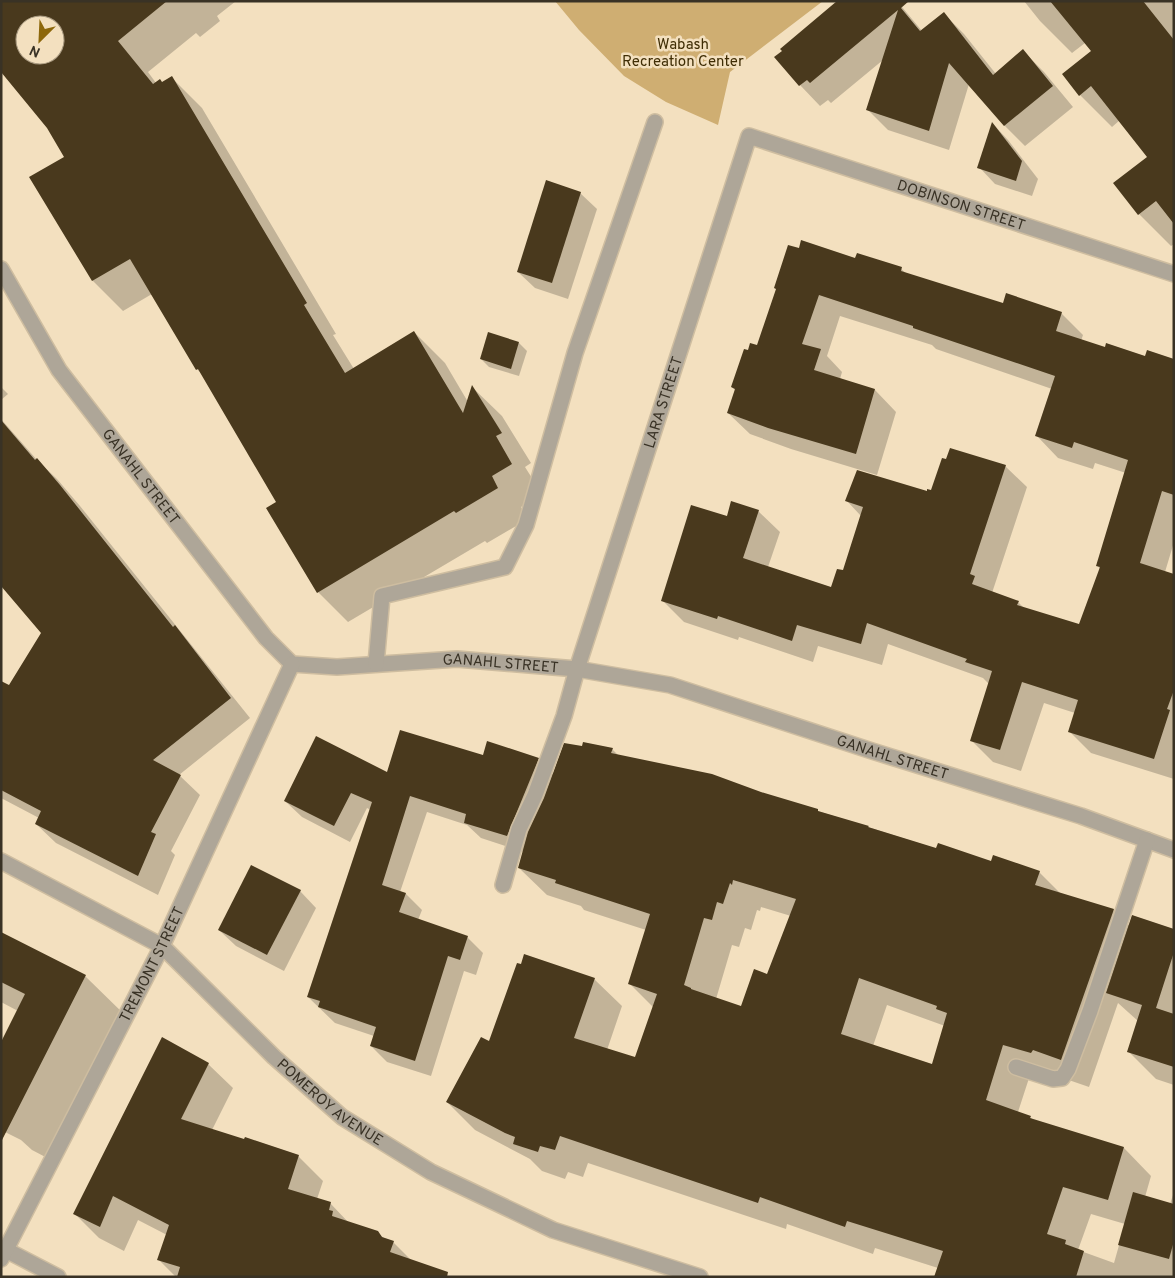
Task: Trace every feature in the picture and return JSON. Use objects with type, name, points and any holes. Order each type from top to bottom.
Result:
[{"type":"street","points":[[376,664],[382,596],[505,567],[526,525],[575,353],[655,122]]},
{"type":"street","name":"DOBINSON STREET","points":[[749,136],[1174,274]]},
{"type":"street","name":"LARA STREET","points":[[502,884],[518,829],[535,795],[564,716],[577,669],[749,136]]},
{"type":"street","name":"GANAHL STREET","points":[[1,269],[59,370],[266,638],[292,664],[337,667],[457,660],[577,669],[670,685],[872,751],[1081,816],[1174,850]]},
{"type":"street","name":"TREMONT STREET","points":[[3,1255],[162,946],[292,664]]},
{"type":"street","points":[[1016,1067],[1053,1079],[1062,1078],[1068,1069],[1090,1011],[1147,840]]},
{"type":"street","name":"POMEROY AVENUE","points":[[1,861],[162,946],[274,1057],[342,1116],[430,1172],[553,1230],[700,1277]]},
{"type":"street","points":[[3,1255],[58,1277]]},
{"type":"green space","name":"Wabash Recreation Center","points":[[555,1],[823,1],[730,72],[718,125],[666,102],[624,76],[579,30]]},
{"type":"building","points":[[1,1],[167,1],[118,41],[153,84],[160,79],[162,82],[172,76],[307,303],[304,305],[345,373],[414,331],[463,413],[472,385],[502,433],[496,436],[512,464],[492,476],[498,488],[456,513],[454,511],[317,593],[266,508],[276,502],[198,369],[196,370],[130,259],[92,281],[29,177],[64,157],[47,128],[1,72]]},
{"type":"building","points":[[837,1],[909,1],[901,8],[920,31],[944,12],[993,75],[1023,49],[1053,86],[1004,126],[949,63],[929,131],[866,110],[898,10],[810,83],[807,80],[799,86],[774,57],[782,51],[780,49]]},
{"type":"building","points":[[1050,1],[1143,1],[1174,40],[1174,224],[1156,201],[1138,215],[1113,183],[1147,157],[1091,86],[1079,96],[1062,74],[1091,51]]},
{"type":"building","points":[[992,122],[1022,161],[1016,181],[977,168]]},
{"type":"building","points":[[546,180],[581,192],[552,283],[517,272]]},
{"type":"building","points":[[801,240],[855,258],[857,253],[902,267],[901,271],[1003,303],[1006,293],[1062,312],[1056,331],[1105,347],[1106,343],[1145,356],[1147,350],[1174,359],[1174,495],[1162,491],[1140,563],[1174,574],[1174,690],[1167,709],[1170,710],[1154,759],[1068,732],[1078,700],[1022,682],[1000,750],[970,741],[992,671],[965,662],[967,659],[867,623],[861,644],[797,625],[792,641],[718,616],[717,619],[661,601],[691,505],[727,516],[731,501],[759,510],[743,558],[831,587],[837,569],[843,570],[863,507],[845,501],[857,470],[927,491],[927,489],[931,490],[942,458],[946,459],[950,448],[1006,465],[970,574],[975,576],[972,584],[1019,601],[1017,605],[1079,624],[1100,567],[1096,566],[1128,460],[1074,442],[1072,448],[1035,436],[1055,376],[819,295],[802,344],[821,349],[814,370],[875,389],[856,454],[768,428],[727,413],[735,389],[731,387],[744,349],[748,350],[750,343],[757,345],[776,289],[774,288],[788,245],[799,248]]},
{"type":"building","points":[[488,332],[519,342],[511,369],[480,359]]},
{"type":"building","points":[[1,420],[35,460],[37,458],[60,485],[173,627],[175,625],[231,698],[153,760],[181,775],[151,832],[156,834],[138,876],[35,824],[41,811],[1,790],[1,681],[9,685],[41,633],[1,586]]},
{"type":"building","points":[[400,730],[483,755],[487,741],[539,758],[507,836],[464,823],[466,814],[410,796],[382,885],[406,893],[399,912],[468,936],[460,960],[448,956],[415,1061],[370,1046],[376,1027],[318,1007],[320,1001],[307,997],[372,802],[351,793],[334,826],[284,801],[316,736],[387,772]]},
{"type":"building","points":[[583,742],[613,748],[611,753],[712,774],[761,792],[818,809],[818,811],[936,848],[938,843],[991,861],[993,855],[1040,871],[1035,885],[1114,909],[1061,1060],[1033,1050],[1031,1053],[1003,1045],[986,1100],[1031,1116],[1030,1118],[1124,1147],[1108,1200],[1063,1187],[1047,1234],[1066,1240],[1065,1244],[1084,1251],[1076,1277],[934,1277],[943,1251],[847,1221],[845,1227],[760,1197],[758,1203],[560,1136],[555,1150],[540,1146],[538,1152],[513,1144],[515,1137],[446,1102],[481,1037],[489,1041],[517,963],[521,964],[524,954],[595,978],[574,1038],[635,1057],[657,994],[628,984],[650,914],[555,883],[556,880],[518,868],[528,832],[544,798],[564,743],[582,746]],"holes":[[[733,880],[796,899],[767,974],[754,969],[741,1006],[684,985],[704,918],[712,920],[717,902],[723,904],[730,883],[732,885]],[[859,978],[937,1006],[936,1009],[947,1013],[932,1064],[841,1034]]]},
{"type":"building","points":[[251,865],[301,890],[267,955],[218,930]]},
{"type":"building","points":[[1132,915],[1174,929],[1174,952],[1156,1008],[1174,1014],[1174,1067],[1127,1052],[1142,1005],[1106,993]]},
{"type":"building","points":[[1,932],[86,975],[1,1142],[1,1042],[25,994],[1,982]]},
{"type":"building","points":[[162,1037],[209,1063],[181,1119],[299,1155],[288,1189],[331,1202],[329,1210],[333,1211],[332,1216],[378,1231],[382,1237],[394,1241],[390,1252],[448,1272],[447,1277],[177,1277],[180,1267],[157,1260],[169,1225],[113,1196],[100,1227],[73,1214]]},
{"type":"building","points":[[1133,1192],[1174,1204],[1174,1241],[1169,1259],[1118,1245]]}]
